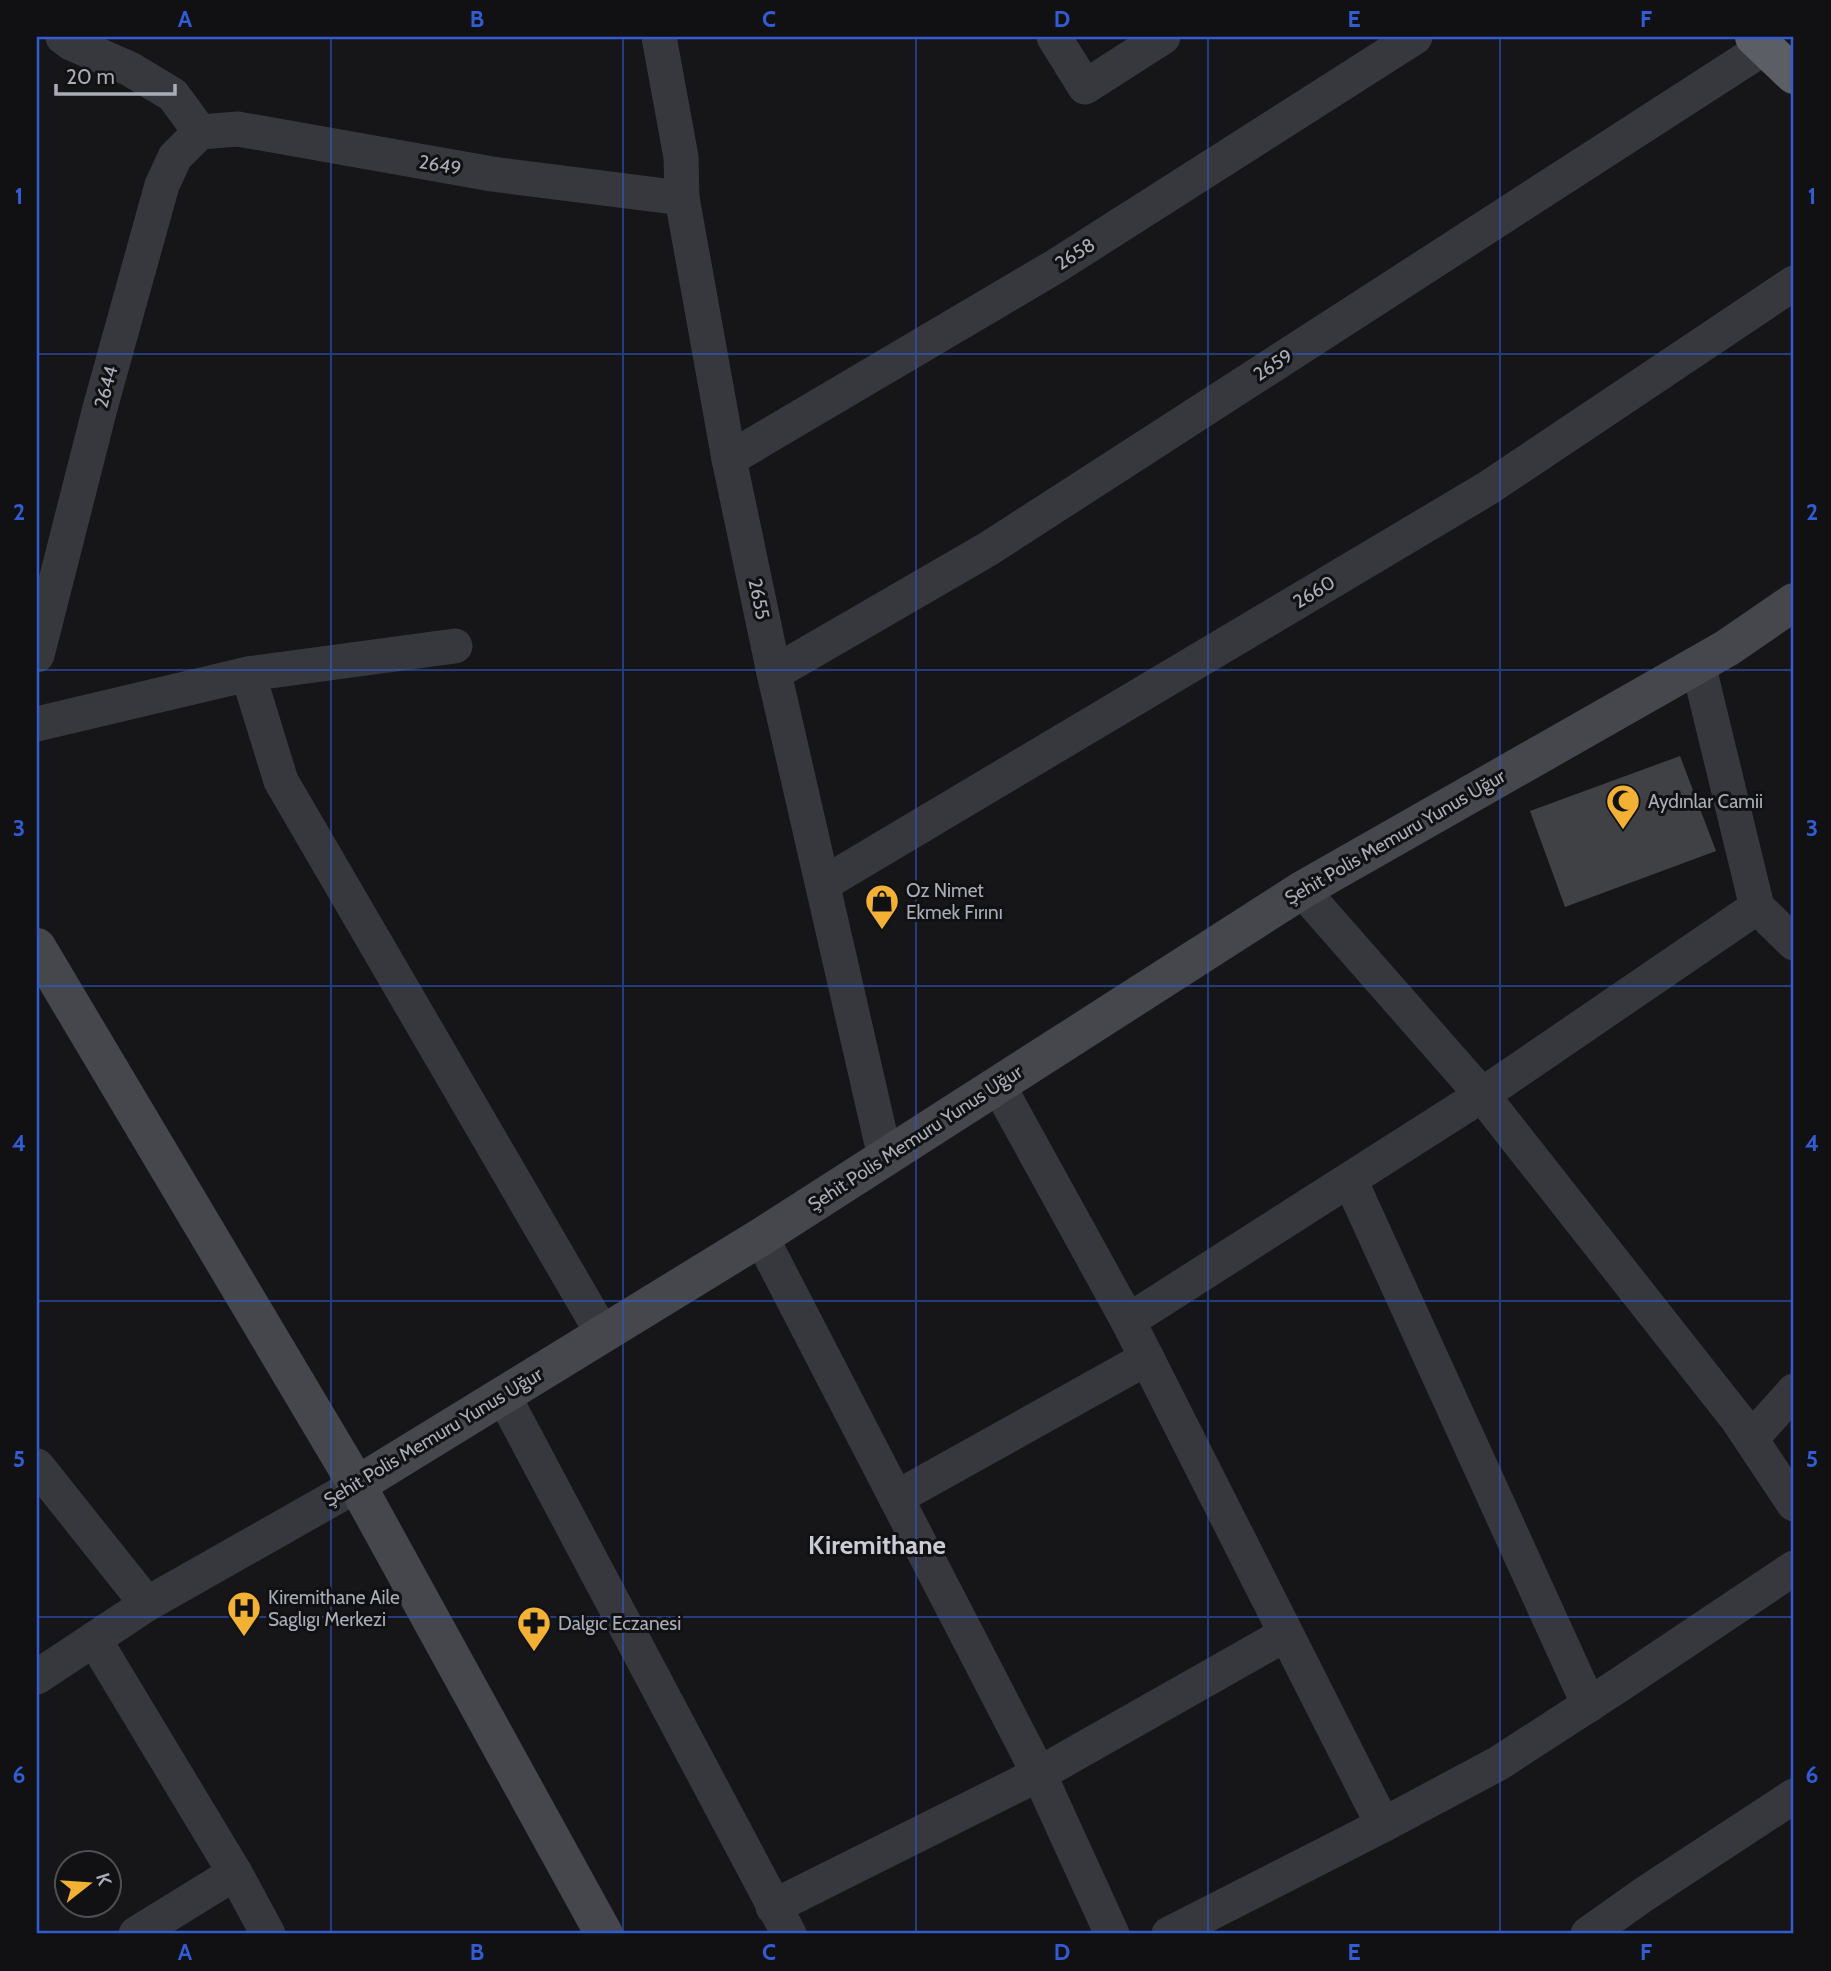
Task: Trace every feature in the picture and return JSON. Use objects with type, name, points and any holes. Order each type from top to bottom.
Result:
[{"type":"highway","points":[[1760,42],[1794,75]]},
{"type":"main road","name":"Şehit Polis Memuru Yunus Uğur","points":[[357,1485],[761,1237],[1302,890],[1727,648],[1794,602]]},
{"type":"main road","points":[[37,947],[357,1485],[604,1934]]},
{"type":"street","points":[[63,37],[130,69],[173,95],[200,132]]},
{"type":"street","name":"2655","points":[[659,37],[681,158],[682,198],[729,459],[774,673],[885,1157]]},
{"type":"street","points":[[1054,37],[1085,87],[1163,37]]},
{"type":"street","name":"2658","points":[[729,459],[1056,266],[1415,37]]},
{"type":"street","name":"2659","points":[[774,673],[999,542],[1760,42]]},
{"type":"street","name":"2649","points":[[200,132],[238,129],[492,174],[682,198]]},
{"type":"street","name":"2644","points":[[37,655],[100,408],[162,185],[175,157],[200,132]]},
{"type":"street","name":"2660","points":[[823,884],[1488,488],[1794,283]]},
{"type":"street","points":[[37,724],[248,674],[455,646]]},
{"type":"street","points":[[1699,664],[1757,907],[1794,943]]},
{"type":"street","points":[[248,674],[281,781],[603,1334]]},
{"type":"street","points":[[1302,890],[1482,1095],[1751,1438],[1794,1504]]},
{"type":"street","points":[[1128,1321],[1482,1095],[1757,907]]},
{"type":"street","points":[[998,1085],[1128,1321],[1384,1825]]},
{"type":"street","points":[[1350,1180],[1589,1705]]},
{"type":"street","points":[[761,1237],[1039,1774],[1112,1934]]},
{"type":"street","points":[[897,1498],[1147,1358]]},
{"type":"street","points":[[1751,1438],[1794,1391]]},
{"type":"street","points":[[503,1395],[781,1920],[1286,1634]]},
{"type":"street","points":[[37,1465],[147,1604]]},
{"type":"street","name":"Şehit Polis Memuru Yunus Uğur","points":[[37,1677],[147,1604],[357,1485]]},
{"type":"street","points":[[1169,1934],[1384,1825],[1499,1763],[1794,1568]]},
{"type":"street","points":[[94,1639],[235,1873],[268,1934]]},
{"type":"street","points":[[1588,1934],[1794,1796]]},
{"type":"street","points":[[136,1934],[235,1873]]},
{"type":"building","name":"Aydınlar Camii","points":[[1680,756],[1716,851],[1565,907],[1530,811]]},
{"type":"place","name":"Aydınlar Camii","points":[[1623,831]]},
{"type":"place","name":"Oz Nimet Ekmek Fırını","points":[[882,931]]},
{"type":"place","name":"Kiremithane Aile Saglıgı Merkezi","points":[[244,1638]]},
{"type":"place","name":"Dalgıc Eczanesi","points":[[534,1653]]},
{"type":"district","name":"Kiremithane","points":[[877,1545]]}]
